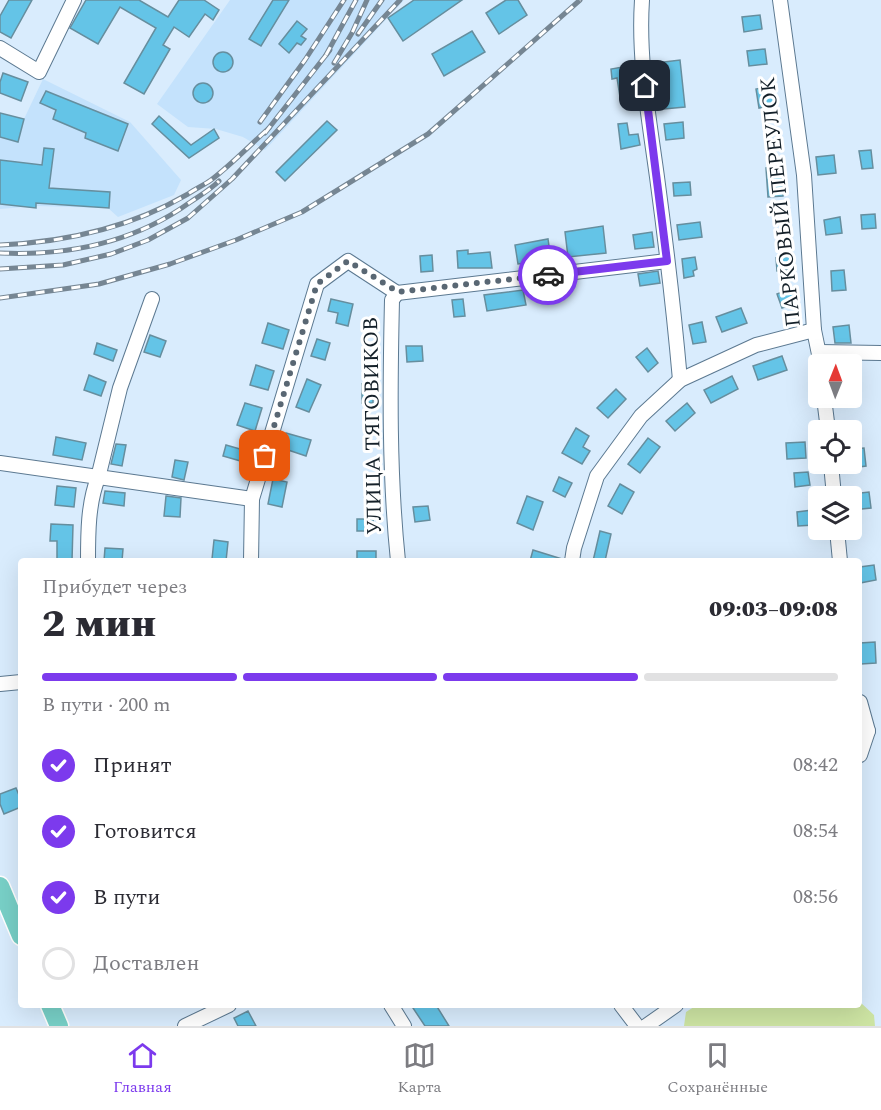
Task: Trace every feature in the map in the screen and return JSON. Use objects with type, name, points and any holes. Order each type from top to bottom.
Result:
[{"type":"main road","points":[[0,886],[15,905],[18,920]]},
{"type":"main road","points":[[51,1008],[59,1026]]},
{"type":"street","points":[[0,48],[39,72],[74,0]]},
{"type":"street","points":[[642,0],[640,24],[642,65],[680,380]]},
{"type":"street","name":"ПАРКОВЫЙ ПЕРЕУЛОК","points":[[780,0],[804,175],[814,330],[819,354]]},
{"type":"street","points":[[251,558],[252,500],[317,284],[348,261],[398,292],[667,261]]},
{"type":"street","name":"УЛИЦА ТЯГОВИКОВ","points":[[398,292],[392,300],[390,400],[393,508],[398,558]]},
{"type":"street","points":[[88,558],[93,491],[120,388],[152,299]]},
{"type":"street","points":[[572,558],[597,476],[641,416],[680,380],[756,345],[814,330]]},
{"type":"street","points":[[862,355],[881,353]]},
{"type":"street","points":[[0,463],[252,500]]},
{"type":"street","points":[[838,540],[840,558]]},
{"type":"street","points":[[0,684],[18,682]]},
{"type":"street","points":[[862,706],[874,730],[862,751]]},
{"type":"street","points":[[185,1026],[224,1008]]},
{"type":"street","points":[[393,1008],[404,1026]]},
{"type":"street","points":[[623,1008],[637,1026]]},
{"type":"street","points":[[646,1026],[672,1008]]},
{"type":"shaded area","points":[[230,0],[404,0],[265,150],[243,137],[216,129],[188,127],[157,104]]},
{"type":"shaded area","points":[[43,79],[130,122],[181,180],[174,195],[118,217],[108,208],[36,206],[0,209],[0,113],[24,119]]},
{"type":"green space","points":[[862,1004],[874,1015],[875,1026],[684,1026],[686,1012],[692,1008],[862,1008]]},
{"type":"building","points":[[9,0],[32,0],[11,38],[0,32],[0,16]]},
{"type":"building","points":[[86,0],[139,0],[168,17],[179,0],[204,0],[219,10],[213,20],[205,14],[189,37],[174,27],[163,45],[170,49],[144,94],[124,83],[156,28],[120,7],[98,44],[70,28]]},
{"type":"building","points":[[273,0],[289,0],[261,46],[249,39]]},
{"type":"building","points":[[414,0],[462,0],[403,41],[388,18]]},
{"type":"building","points":[[506,0],[518,0],[527,15],[499,34],[486,13]]},
{"type":"building","points":[[760,15],[762,29],[744,32],[742,17]]},
{"type":"building","points":[[297,21],[307,29],[301,36],[306,39],[301,45],[297,43],[289,53],[279,44]]},
{"type":"building","points":[[472,31],[485,52],[444,76],[432,54]]},
{"type":"building","points":[[765,49],[767,64],[749,66],[747,51]]},
{"type":"building","points":[[223,52],[230,55],[233,62],[230,69],[223,72],[216,69],[213,62],[216,55]]},
{"type":"building","points":[[680,60],[685,107],[664,109],[656,63]]},
{"type":"building","points":[[628,66],[632,95],[620,97],[617,78],[612,79],[611,69]]},
{"type":"building","points":[[3,73],[28,82],[21,101],[0,93]]},
{"type":"building","points":[[203,83],[210,86],[213,93],[210,100],[203,103],[196,100],[193,93],[196,86]]},
{"type":"building","points":[[773,86],[778,116],[766,118],[764,107],[759,108],[756,89]]},
{"type":"building","points":[[46,91],[128,124],[118,151],[85,138],[86,133],[53,119],[56,110],[40,103]]},
{"type":"building","points":[[0,113],[24,119],[18,142],[0,137]]},
{"type":"building","points":[[159,116],[191,145],[214,129],[219,138],[189,158],[152,124]]},
{"type":"building","points":[[327,121],[337,130],[285,181],[276,172]]},
{"type":"building","points":[[683,122],[684,138],[666,140],[664,124]]},
{"type":"building","points":[[627,123],[629,135],[638,134],[640,145],[621,149],[618,124]]},
{"type":"building","points":[[44,148],[54,149],[49,188],[110,192],[109,208],[36,203],[36,208],[0,204],[0,160],[42,165]]},
{"type":"building","points":[[871,150],[873,168],[862,169],[859,151]]},
{"type":"building","points":[[834,155],[836,173],[818,175],[816,157]]},
{"type":"building","points":[[781,167],[783,196],[768,197],[766,168]]},
{"type":"building","points":[[690,182],[691,195],[674,196],[673,183]]},
{"type":"building","points":[[875,214],[876,228],[862,229],[861,215]]},
{"type":"building","points":[[840,217],[842,233],[826,235],[824,220]]},
{"type":"building","points":[[700,222],[702,237],[679,240],[677,225]]},
{"type":"building","points":[[603,226],[606,253],[568,257],[565,232]]},
{"type":"building","points":[[652,232],[654,247],[635,249],[633,235]]},
{"type":"building","points":[[548,239],[551,260],[518,264],[515,245]]},
{"type":"building","points":[[468,250],[468,254],[490,252],[492,268],[458,268],[457,251]]},
{"type":"building","points":[[432,255],[433,271],[421,272],[420,256]]},
{"type":"building","points":[[791,256],[793,269],[777,271],[776,258]]},
{"type":"building","points":[[695,257],[697,269],[693,271],[694,276],[684,278],[682,259]]},
{"type":"building","points":[[844,270],[846,290],[832,291],[831,271]]},
{"type":"building","points":[[658,271],[660,283],[640,286],[638,274]]},
{"type":"building","points":[[791,289],[796,303],[782,308],[777,294]]},
{"type":"building","points":[[523,290],[526,305],[487,311],[484,295]]},
{"type":"building","points":[[331,299],[353,304],[348,326],[336,323],[338,313],[328,311]]},
{"type":"building","points":[[463,299],[465,316],[454,317],[452,300]]},
{"type":"building","points":[[741,308],[747,323],[722,332],[716,317]]},
{"type":"building","points":[[702,322],[706,342],[693,344],[689,325]]},
{"type":"building","points":[[268,323],[289,330],[283,349],[262,343]]},
{"type":"building","points":[[849,325],[851,343],[835,343],[833,327]]},
{"type":"building","points":[[150,335],[166,341],[160,357],[144,352]]},
{"type":"building","points":[[317,339],[330,343],[325,360],[311,356]]},
{"type":"building","points":[[97,343],[117,350],[113,361],[94,354]]},
{"type":"building","points":[[406,346],[422,346],[423,361],[407,362]]},
{"type":"building","points":[[647,348],[658,363],[648,372],[636,357]]},
{"type":"building","points":[[782,356],[787,370],[758,380],[753,366]]},
{"type":"building","points":[[256,365],[274,371],[268,390],[250,385]]},
{"type":"building","points":[[89,375],[106,382],[101,396],[84,390]]},
{"type":"building","points":[[732,376],[738,389],[711,403],[704,390]]},
{"type":"building","points":[[307,379],[321,385],[309,412],[296,407]]},
{"type":"building","points":[[362,384],[373,385],[373,403],[362,403]]},
{"type":"building","points":[[616,389],[626,399],[608,418],[597,408]]},
{"type":"building","points":[[245,403],[262,408],[255,431],[237,425]]},
{"type":"building","points":[[687,403],[695,413],[675,431],[666,421]]},
{"type":"building","points":[[576,428],[589,436],[583,447],[590,451],[582,464],[562,453]]},
{"type":"building","points":[[286,433],[311,440],[306,456],[282,448]]},
{"type":"building","points":[[56,437],[86,443],[82,460],[53,455]]},
{"type":"building","points":[[648,438],[660,447],[640,473],[628,464]]},
{"type":"building","points":[[805,442],[806,458],[787,459],[786,443]]},
{"type":"building","points":[[116,444],[126,445],[122,466],[111,464]]},
{"type":"building","points":[[226,445],[247,451],[244,462],[223,456]]},
{"type":"building","points":[[862,448],[864,448],[866,466],[862,467]]},
{"type":"building","points":[[175,460],[188,462],[184,480],[172,477]]},
{"type":"building","points":[[808,472],[810,485],[795,487],[794,473]]},
{"type":"building","points":[[559,477],[572,483],[565,497],[553,491]]},
{"type":"building","points":[[273,479],[287,482],[282,507],[268,504]]},
{"type":"building","points":[[620,484],[634,492],[622,514],[608,506]]},
{"type":"building","points":[[57,486],[76,488],[74,507],[55,505]]},
{"type":"building","points":[[105,491],[125,493],[124,506],[103,503]]},
{"type":"building","points":[[869,492],[871,508],[862,509],[862,493]]},
{"type":"building","points":[[166,496],[181,498],[180,517],[164,516]]},
{"type":"building","points":[[527,496],[543,502],[533,530],[517,523]]},
{"type":"building","points":[[428,506],[430,520],[415,522],[413,507]]},
{"type":"building","points":[[808,511],[808,525],[798,526],[797,512]]},
{"type":"building","points":[[357,519],[373,519],[374,531],[357,531]]},
{"type":"building","points":[[51,524],[73,525],[72,558],[57,558],[57,541],[50,541]]},
{"type":"building","points":[[600,531],[611,534],[606,558],[594,558]]},
{"type":"building","points":[[214,540],[228,542],[226,558],[212,558]]},
{"type":"building","points":[[105,548],[123,549],[122,558],[104,558]]},
{"type":"building","points":[[533,550],[559,558],[531,558]]},
{"type":"building","points":[[357,551],[376,551],[376,558],[357,558]]},
{"type":"building","points":[[874,565],[876,580],[862,583],[862,567]]},
{"type":"building","points":[[875,642],[876,663],[862,664],[862,643]]},
{"type":"building","points":[[16,788],[18,808],[4,814],[0,804],[0,794]]},
{"type":"building","points":[[413,1008],[438,1008],[449,1026],[425,1026]]},
{"type":"building","points":[[248,1011],[256,1026],[238,1026],[234,1018]]},
{"type":"railway","points":[[260,122],[305,60],[344,0]]},
{"type":"railway","points":[[326,55],[356,0]]},
{"type":"railway","points":[[334,63],[352,33],[367,0]]},
{"type":"railway","points":[[358,34],[382,0]]},
{"type":"railway","points":[[0,269],[63,265],[111,254],[148,240],[188,218],[232,179],[400,0]]},
{"type":"railway","points":[[0,298],[99,284],[170,264],[236,240],[302,212],[428,134],[580,0]]},
{"type":"railway","points":[[265,133],[330,50]]},
{"type":"railway","points":[[0,245],[73,237],[120,224],[166,206],[211,180],[269,128]]},
{"type":"railway","points":[[0,253],[74,249],[122,237],[168,217],[219,181]]},
{"type":"way so far","points":[[265,456],[317,284],[348,261],[398,292],[548,275]]},
{"type":"route","points":[[548,275],[667,261],[645,86]]}]
